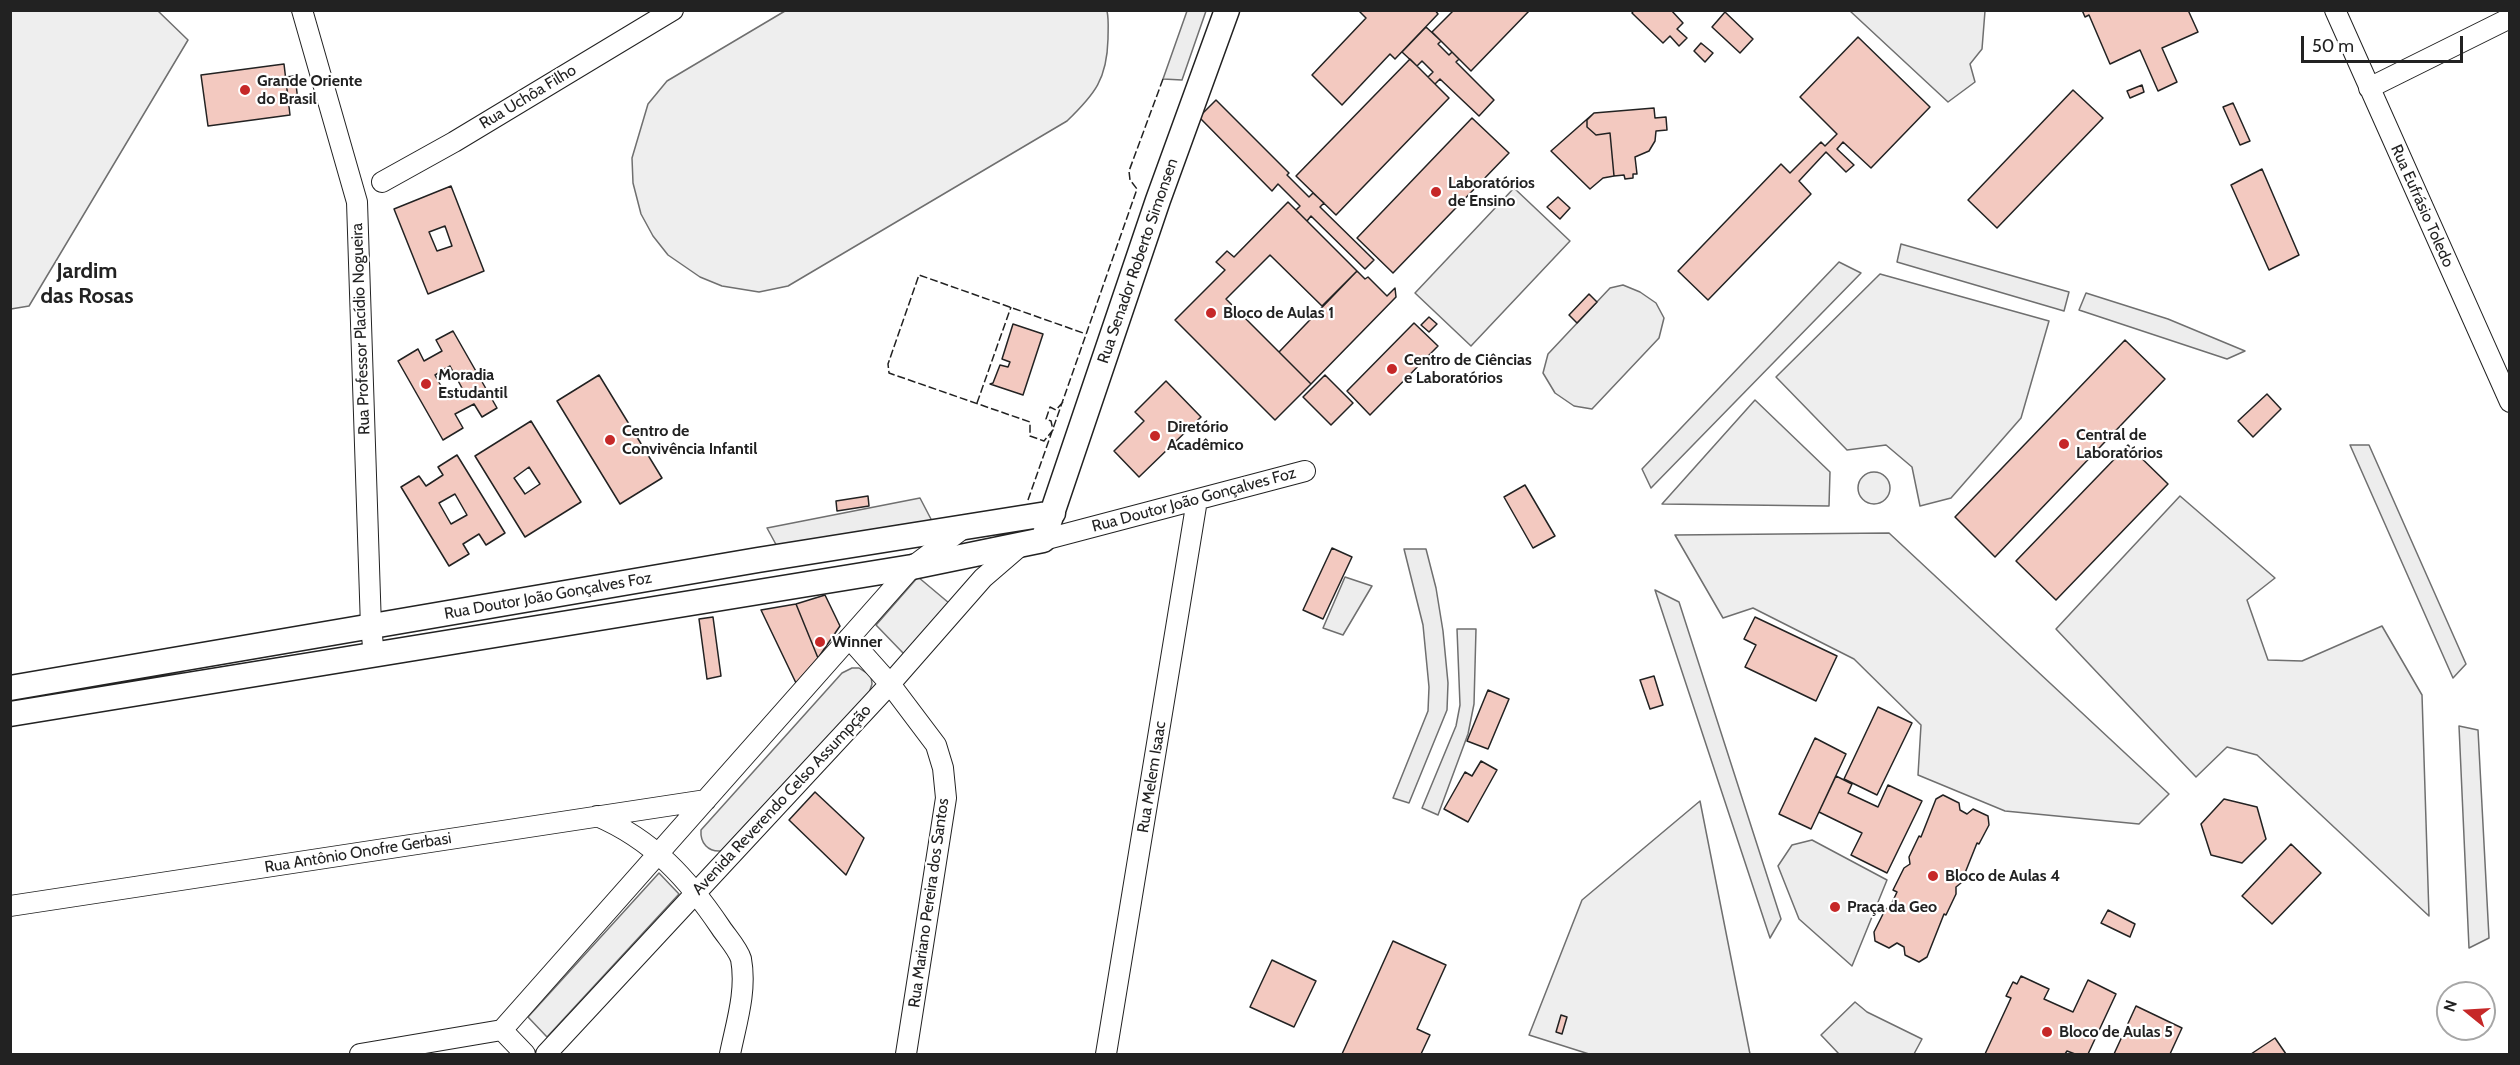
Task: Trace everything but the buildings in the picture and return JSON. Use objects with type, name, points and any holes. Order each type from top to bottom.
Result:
[{"type":"street","name":"Rua Professor Placídio Nogueira","points":[[302,10],[357,202],[371,627],[374,655]]},
{"type":"street","name":"Rua Uchôa Filho","points":[[381,182],[454,142],[673,10]]},
{"type":"street","name":"Rua Senador Roberto Simonsen","points":[[1043,540],[1158,200],[1227,10]]},
{"type":"street","name":"Rua Eufrásio Toledo","points":[[2335,10],[2510,402]]},
{"type":"street","points":[[2369,88],[2510,18]]},
{"type":"street","name":"Rua Doutor João Gonçalves Foz","points":[[10,714],[912,567],[1019,547],[1305,471]]},
{"type":"street","name":"Rua Melem Isaac","points":[[1106,1054],[1197,500]]},
{"type":"street","name":"Rua Doutor João Gonçalves Foz","points":[[10,688],[1053,513],[1083,530]]},
{"type":"street","points":[[360,1054],[502,1030],[912,567],[967,526]]},
{"type":"street","name":"Avenida Reverendo Celso Assumpção","points":[[546,1054],[890,684],[983,578],[1019,547]]},
{"type":"street","name":"Rua Mariano Pereira dos Santos","points":[[849,638],[890,684],[936,745],[943,768],[946,798],[906,1054]]},
{"type":"street","name":"Rua Antônio Onofre Gerbasi","points":[[10,906],[706,800]]},
{"type":"street","points":[[597,816],[624,828],[657,854],[696,891],[740,957],[744,985],[730,1054]]},
{"type":"street","points":[[502,1030],[525,1054]]},
{"type":"shaded area","points":[[11,10],[158,11],[188,40],[29,306],[11,309]]},
{"type":"shaded area","points":[[785,11],[1107,11],[1107,53],[1102,75],[1092,94],[1067,121],[788,286],[759,292],[722,286],[700,277],[668,255],[653,236],[641,214],[633,183],[632,158],[648,104],[667,81]]},
{"type":"shaded area","points":[[1187,11],[1206,11],[1182,80],[1163,79]]},
{"type":"shaded area","points":[[1850,11],[1985,11],[1982,49],[1970,64],[1975,82],[1948,102]]},
{"type":"shaded area","points":[[1514,188],[1570,241],[1471,346],[1415,293]]},
{"type":"shaded area","points":[[1901,244],[2069,292],[2064,311],[1897,262]]},
{"type":"shaded area","points":[[1839,262],[1861,273],[1651,488],[1642,469]]},
{"type":"shaded area","points":[[1880,274],[2049,321],[2021,418],[1951,498],[1920,506],[1912,467],[1886,445],[1847,450],[1776,377]]},
{"type":"shaded area","points":[[1623,285],[1640,292],[1656,303],[1664,318],[1659,338],[1592,409],[1574,406],[1555,393],[1543,373],[1548,354],[1610,288]]},
{"type":"shaded area","points":[[2086,293],[2168,319],[2245,351],[2227,359],[2079,310]]},
{"type":"shaded area","points":[[1755,400],[1830,472],[1829,506],[1662,504]]},
{"type":"shaded area","points":[[2350,445],[2369,445],[2466,664],[2453,678]]},
{"type":"shaded area","points":[[1874,472],[1885,477],[1890,488],[1885,499],[1874,504],[1863,499],[1858,488],[1863,477]]},
{"type":"shaded area","points":[[2180,496],[2275,578],[2247,600],[2268,660],[2302,661],[2382,626],[2422,695],[2429,916],[2257,755],[2227,747],[2196,777],[2056,629]]},
{"type":"shaded area","points":[[920,498],[932,521],[779,550],[767,528]]},
{"type":"shaded area","points":[[1889,533],[2169,794],[2139,824],[2005,811],[1918,775],[1921,725],[1854,659],[1753,608],[1723,618],[1675,535]]},
{"type":"shaded area","points":[[1404,549],[1426,549],[1436,588],[1448,683],[1447,710],[1409,803],[1393,798],[1428,711],[1429,687],[1423,625]]},
{"type":"shaded area","points":[[918,577],[949,603],[904,654],[876,625]]},
{"type":"shaded area","points":[[1345,577],[1372,586],[1343,635],[1323,628]]},
{"type":"shaded area","points":[[1655,590],[1679,602],[1781,919],[1770,938]]},
{"type":"shaded area","points":[[1457,629],[1476,629],[1474,704],[1468,734],[1438,815],[1422,808],[1456,726],[1460,705]]},
{"type":"shaded area","points":[[852,668],[859,668],[871,676],[872,684],[869,693],[721,851],[712,850],[706,846],[703,843],[701,830],[842,673]]},
{"type":"shaded area","points":[[2459,726],[2478,730],[2489,938],[2469,948]]},
{"type":"shaded area","points":[[1700,801],[1750,1054],[1589,1054],[1529,1035],[1582,900]]},
{"type":"shaded area","name":"Praça da Geo","points":[[1812,840],[1887,880],[1852,966],[1799,919],[1778,866],[1792,845]]},
{"type":"shaded area","points":[[659,873],[679,894],[547,1037],[528,1017]]},
{"type":"shaded area","points":[[1855,1002],[1867,1012],[1922,1039],[1914,1054],[1839,1054],[1821,1035]]},
{"type":"fence","points":[[1028,500],[1137,189],[1130,180],[1129,171],[1163,79]]},
{"type":"fence","points":[[1063,402],[1056,410],[1050,407],[1046,419],[1051,421],[1053,430],[1044,441],[1030,436],[1030,422],[889,373],[888,364],[919,275],[1086,334]]},
{"type":"fence","points":[[977,403],[1011,307]]},
{"type":"place","name":"Grande Oriente do Brasil","points":[[245,90]]},
{"type":"place","name":"Laboratórios de Ensino","points":[[1436,192]]},
{"type":"place","name":"Bloco de Aulas 1","points":[[1211,313]]},
{"type":"place","name":"Centro de Ciências e Laboratórios","points":[[1392,369]]},
{"type":"place","name":"Moradia Estudantil","points":[[426,384]]},
{"type":"place","name":"Diretório Acadêmico","points":[[1155,436]]},
{"type":"place","name":"Centro de Convivência Infantil","points":[[610,440]]},
{"type":"place","name":"Central de Laboratórios","points":[[2064,444]]},
{"type":"place","name":"Winner","points":[[820,642]]},
{"type":"place","name":"Bloco de Aulas 4","points":[[1933,876]]},
{"type":"place","name":"Praça da Geo","points":[[1835,907]]},
{"type":"place","name":"Bloco de Aulas 5","points":[[2047,1032]]},
{"type":"district","name":"Jardim das Rosas","points":[[87,284]]}]
